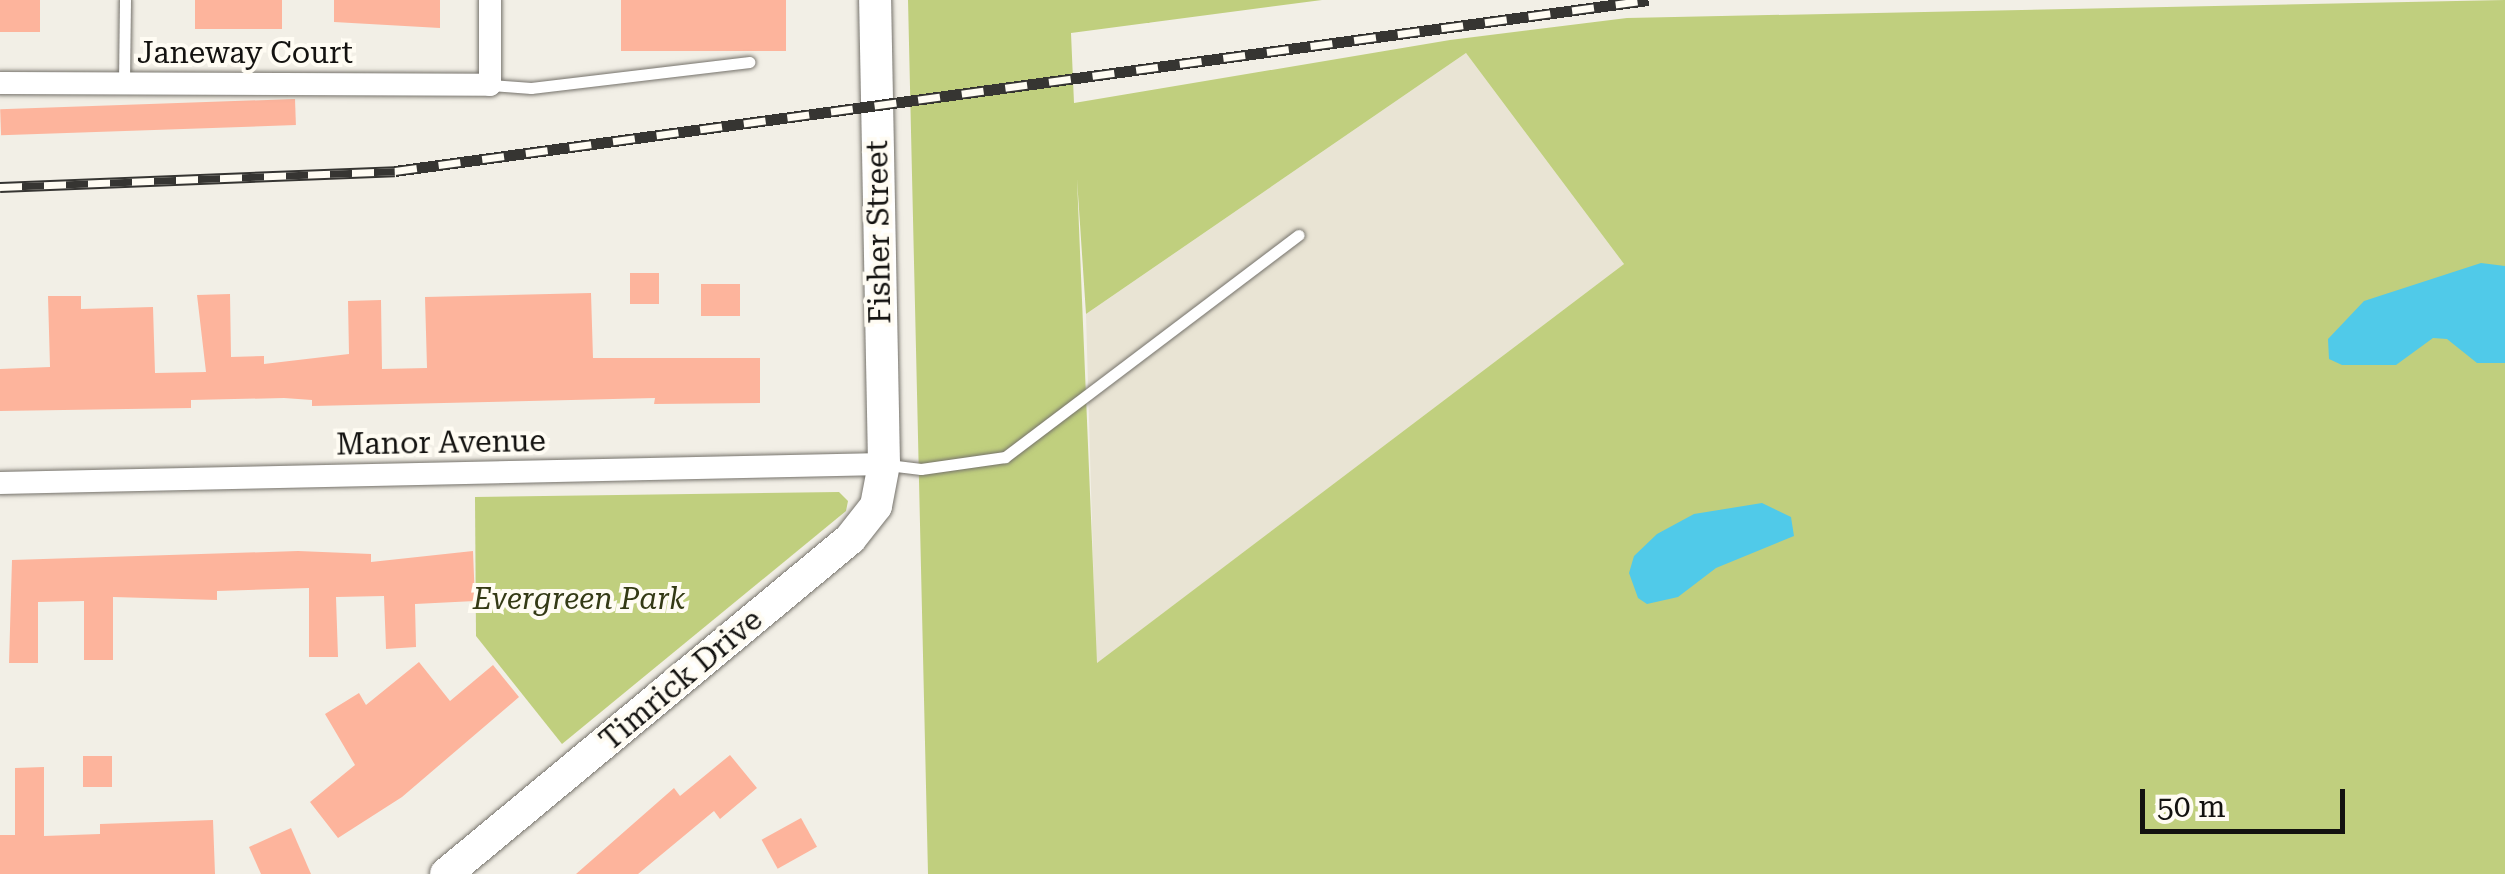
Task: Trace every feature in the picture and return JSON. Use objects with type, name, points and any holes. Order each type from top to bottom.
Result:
[{"type":"street","points":[[490,0],[490,84]]},
{"type":"street","name":"Fisher Street","points":[[875,0],[884,464]]},
{"type":"street","name":"Janeway Court","points":[[0,83],[490,84]]},
{"type":"street","name":"Manor Avenue","points":[[0,483],[884,464]]},
{"type":"street","name":"Timrick Drive","points":[[446,874],[850,539],[876,506],[884,464]]},
{"type":"lane","points":[[124,82],[125,0]]},
{"type":"lane","points":[[490,84],[531,88],[749,62]]},
{"type":"lane","points":[[884,464],[921,469],[1005,458],[1299,235]]},
{"type":"shaded area","points":[[1466,53],[1624,264],[1096,664],[1086,314]]},
{"type":"green space","points":[[908,0],[1322,0],[1071,33],[1074,103],[1450,40],[1627,18],[2505,0],[2505,874],[928,874]],"holes":[[[1466,53],[1624,264],[1097,663],[1077,179],[1086,314]]]},
{"type":"green space","name":"Evergreen Park","points":[[839,492],[848,501],[846,511],[562,744],[476,636],[475,497]]},
{"type":"water","points":[[2481,263],[2505,266],[2505,363],[2477,363],[2447,339],[2433,338],[2396,365],[2342,365],[2329,359],[2328,339],[2364,301]]},
{"type":"water","points":[[1762,503],[1791,517],[1794,536],[1716,568],[1678,597],[1647,604],[1638,598],[1629,573],[1634,556],[1657,534],[1694,514]]},
{"type":"building","points":[[0,0],[40,0],[40,32],[0,32]]},
{"type":"building","points":[[195,0],[282,0],[282,29],[195,29]]},
{"type":"building","points":[[334,0],[440,0],[440,28],[334,22]]},
{"type":"building","points":[[621,0],[786,0],[786,51],[621,51]]},
{"type":"building","points":[[295,99],[296,125],[1,135],[0,109]]},
{"type":"building","points":[[630,273],[659,273],[659,304],[630,304]]},
{"type":"building","points":[[701,284],[740,284],[740,316],[701,316]]},
{"type":"building","points":[[591,293],[593,358],[760,358],[760,403],[654,404],[655,398],[312,406],[312,400],[284,398],[191,400],[191,408],[0,411],[0,369],[50,367],[48,296],[81,296],[81,309],[153,307],[155,373],[206,372],[197,295],[230,294],[231,357],[264,356],[264,364],[349,354],[348,301],[381,300],[382,369],[427,368],[425,297]]},
{"type":"building","points":[[298,551],[371,554],[371,562],[473,551],[475,601],[415,604],[416,647],[386,649],[384,596],[336,597],[338,657],[309,657],[309,588],[217,591],[217,600],[113,597],[113,660],[84,660],[84,601],[38,602],[38,663],[9,663],[12,560]]},
{"type":"building","points":[[419,662],[450,701],[493,665],[519,697],[402,797],[338,838],[310,802],[355,765],[325,714],[359,693],[366,705]]},
{"type":"building","points":[[730,755],[757,788],[720,819],[714,811],[638,874],[576,874],[674,788],[680,796]]},
{"type":"building","points":[[83,756],[112,756],[112,787],[83,787]]},
{"type":"building","points":[[44,767],[44,836],[100,834],[100,824],[213,820],[215,874],[0,874],[0,835],[15,835],[15,768]]},
{"type":"building","points":[[801,818],[817,847],[778,869],[762,840]]},
{"type":"building","points":[[291,828],[311,874],[261,874],[249,847]]},
{"type":"railway","points":[[0,187],[395,171],[1648,0]]}]
